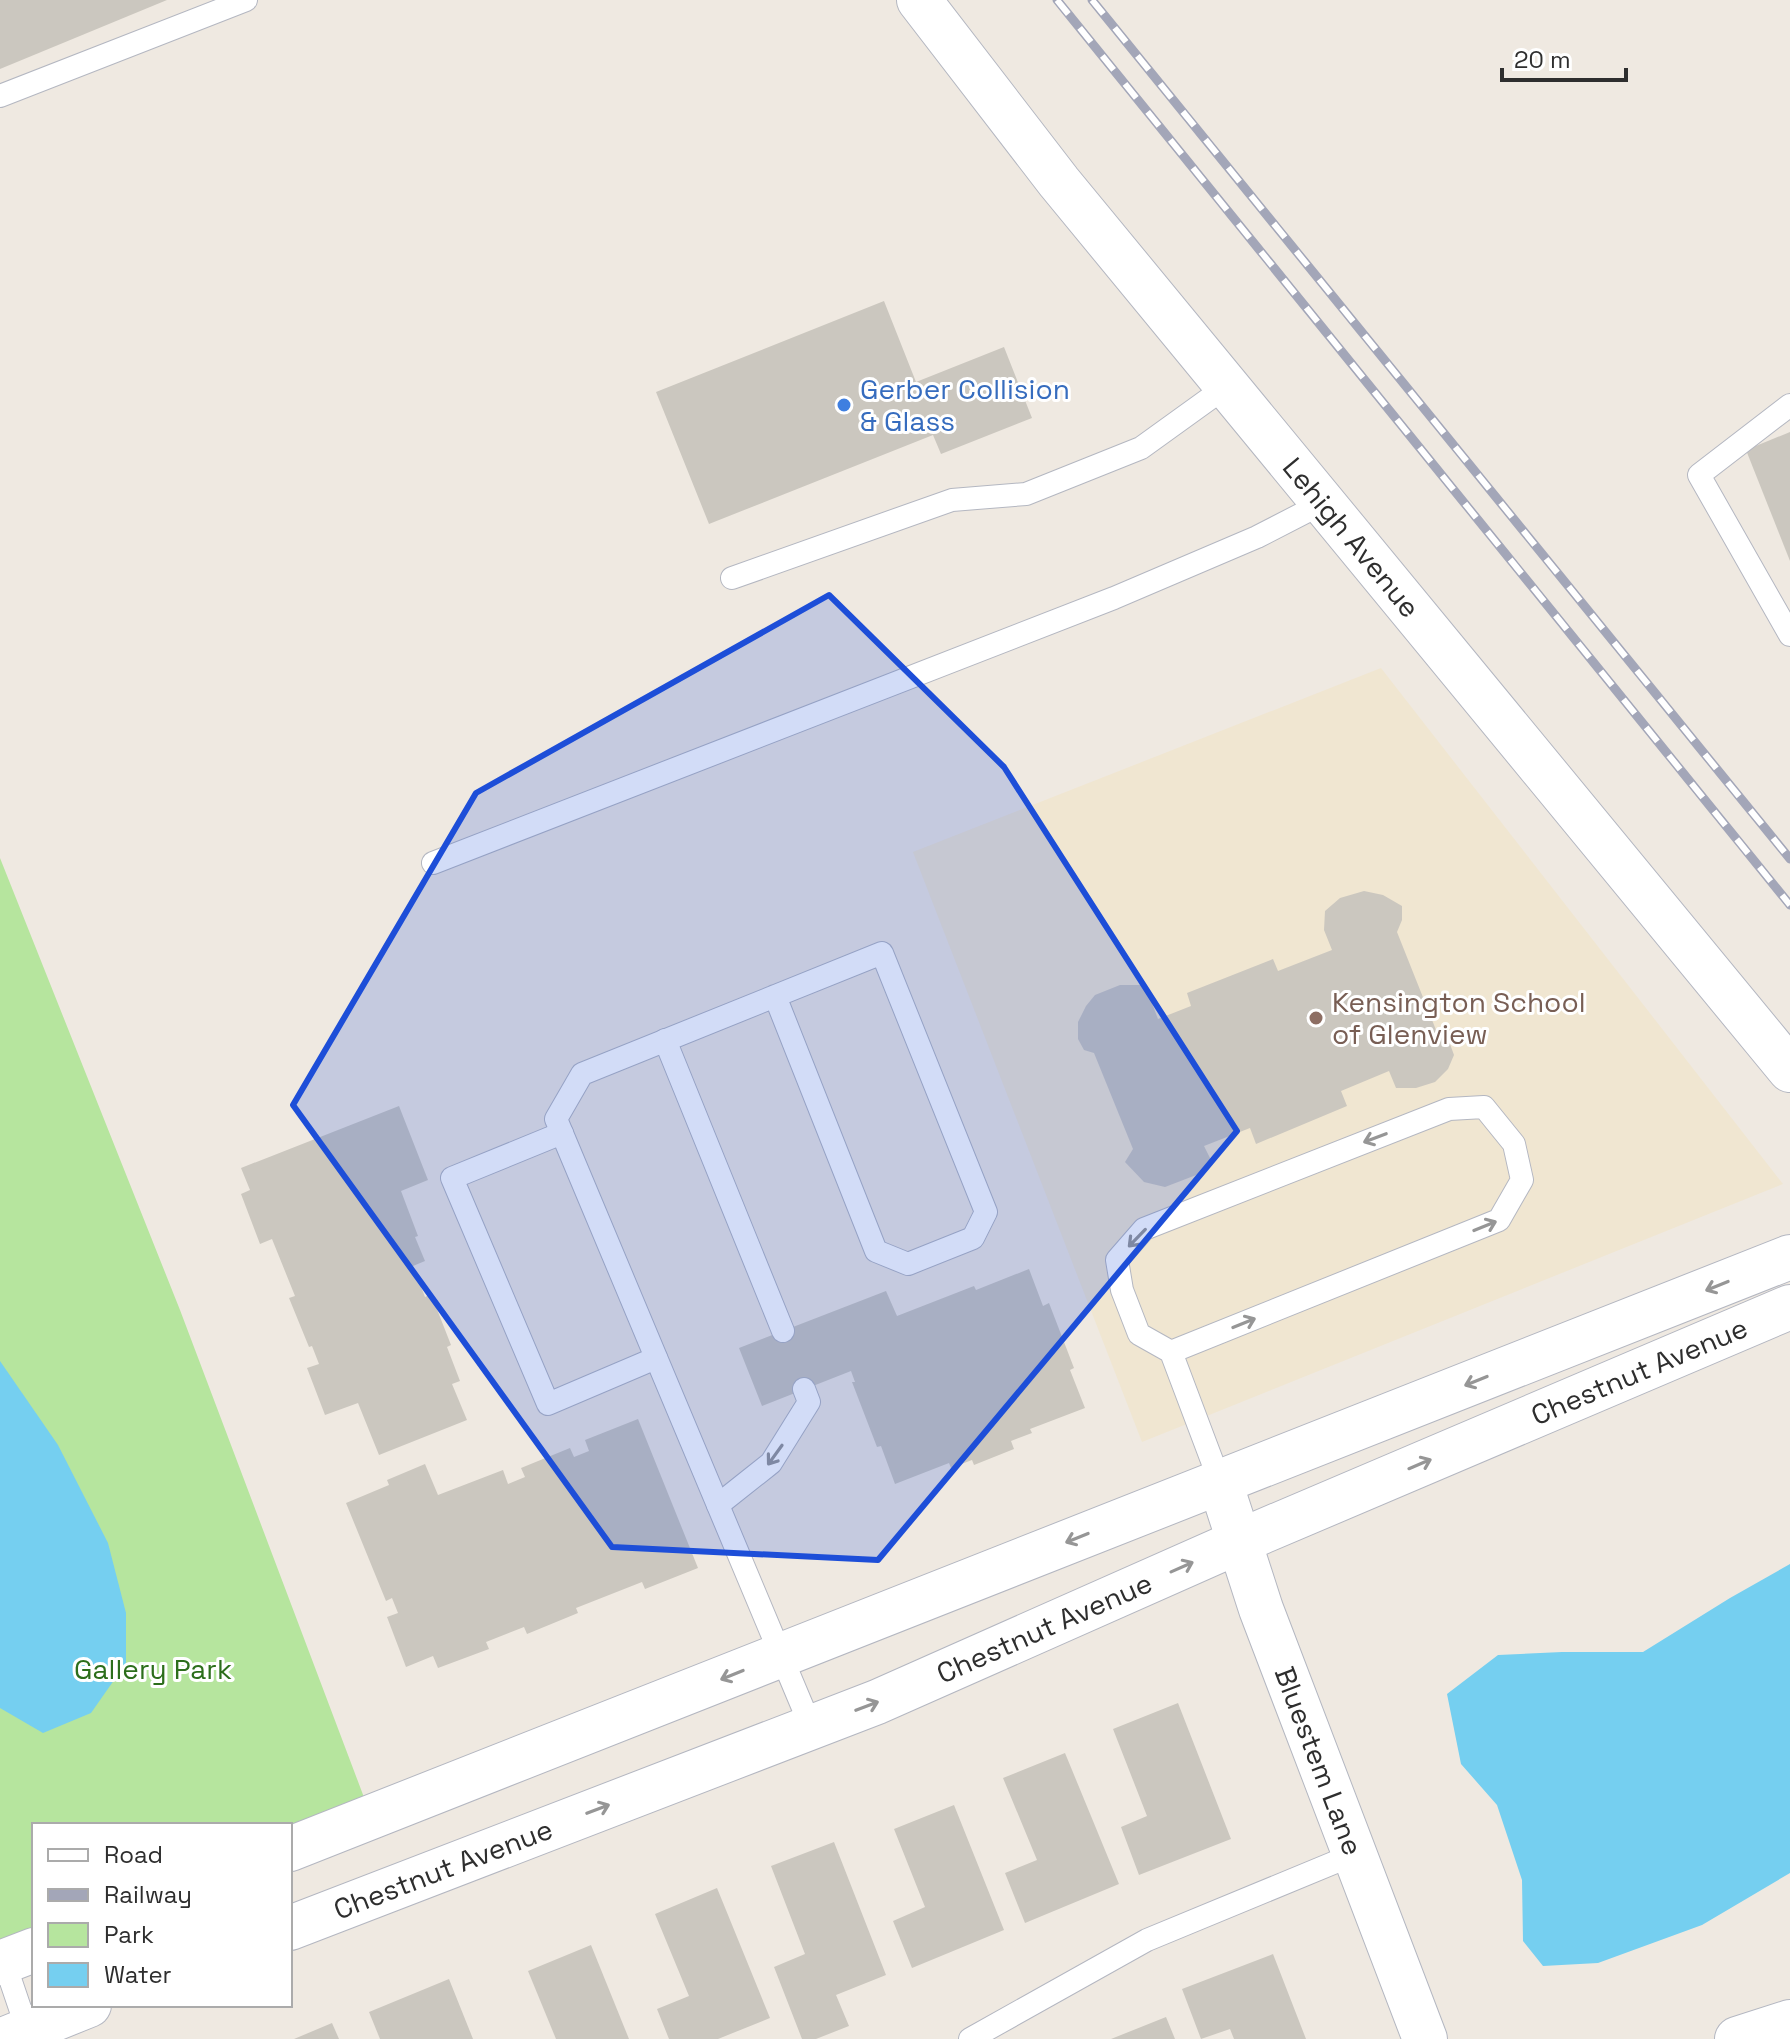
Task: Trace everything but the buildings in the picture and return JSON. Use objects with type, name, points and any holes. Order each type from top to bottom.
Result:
[{"type":"street","name":"Lehigh Avenue","points":[[919,0],[1059,182],[1790,1070]]},
{"type":"street","name":"Chestnut Avenue","points":[[292,1848],[1790,1257]]},
{"type":"street","name":"Chestnut Avenue","points":[[292,1927],[877,1702],[1238,1542],[1790,1307]]},
{"type":"street","name":"Bluestem Lane","points":[[1220,1482],[1238,1542],[1425,2039]]},
{"type":"street","points":[[16,2034],[84,2007]]},
{"type":"lane","points":[[0,96],[246,0]]},
{"type":"lane","points":[[732,578],[952,500],[1026,494],[1141,448],[1227,386]]},
{"type":"lane","points":[[1789,635],[1699,475],[1790,405]]},
{"type":"lane","points":[[433,863],[1114,598],[1257,537],[1325,502]]},
{"type":"lane","points":[[775,996],[876,1251],[908,1264],[973,1238],[986,1212],[882,953],[665,1040],[582,1074],[556,1119],[811,1727]]},
{"type":"lane","points":[[665,1040],[783,1331]]},
{"type":"lane","points":[[1171,1352],[1499,1220],[1522,1180],[1514,1144],[1484,1107],[1449,1109],[1144,1229],[1117,1260],[1122,1290],[1139,1334],[1171,1352],[1220,1482]]},
{"type":"lane","points":[[562,1133],[452,1178],[548,1404],[656,1358]]},
{"type":"lane","points":[[718,1505],[771,1463],[809,1402],[804,1389]]},
{"type":"lane","points":[[970,2039],[1147,1940],[1355,1854]]},
{"type":"lane","points":[[10,1956],[16,2034]]},
{"type":"highlighted area","points":[[829,595],[1004,767],[1237,1131],[878,1560],[612,1547],[293,1105],[476,793]]},
{"type":"shaded area","name":"Kensington School of Glenview","points":[[1381,668],[1783,1184],[1142,1442],[913,852]]},
{"type":"green space","name":"Gallery Park","points":[[0,858],[180,1310],[365,1800],[292,1829],[292,1823],[32,1823],[32,1932],[0,1944]]},
{"type":"water","points":[[0,1361],[58,1445],[108,1543],[126,1613],[126,1663],[91,1713],[43,1733],[0,1708]]},
{"type":"water","points":[[1790,1564],[1790,1873],[1702,1925],[1598,1963],[1543,1966],[1523,1941],[1522,1880],[1497,1805],[1461,1764],[1447,1694],[1498,1655],[1643,1652]]},
{"type":"railway","points":[[1057,0],[1790,905]]},
{"type":"railway","points":[[1092,0],[1790,859]]},
{"type":"place","name":"Gerber Collision & Glass","points":[[844,405]]},
{"type":"place","name":"Kensington School of Glenview","points":[[1316,1018]]}]
